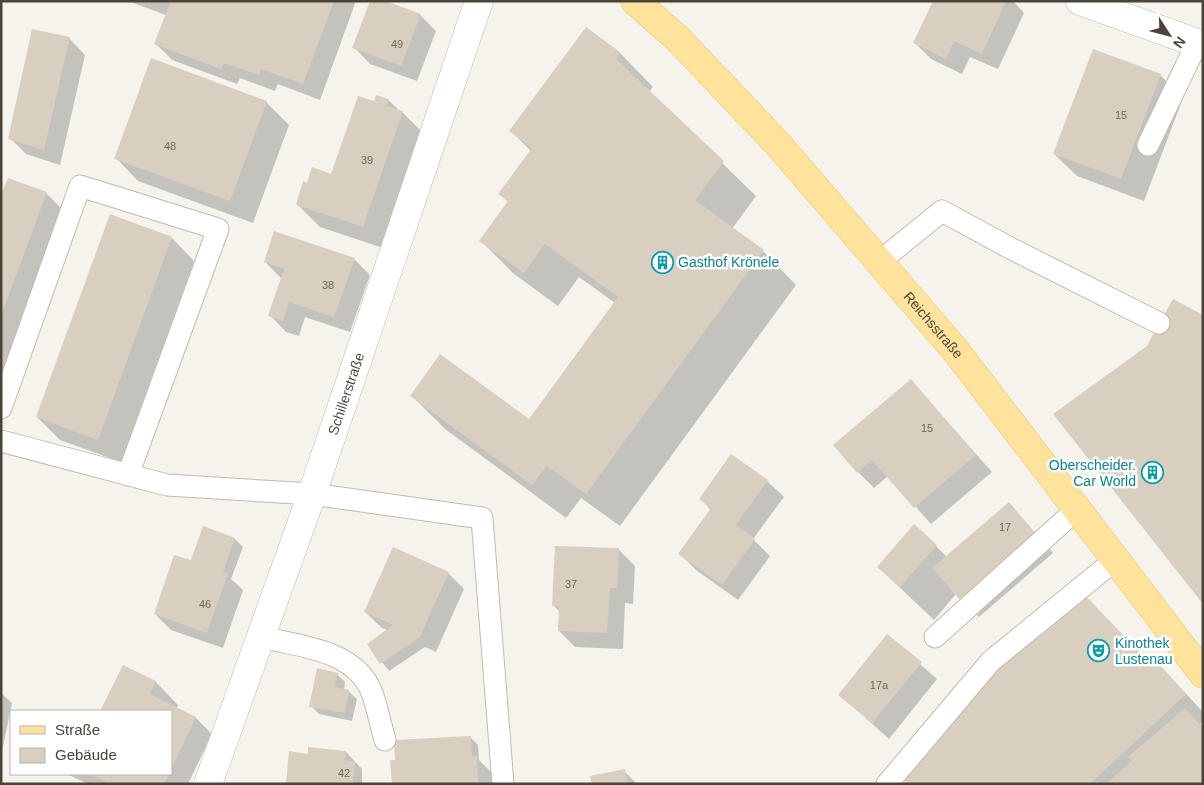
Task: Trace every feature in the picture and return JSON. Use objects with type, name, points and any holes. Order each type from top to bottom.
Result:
[{"type":"main road","name":"Reichsstraße","points":[[638,2],[677,38],[776,142],[956,351],[1203,674]]},
{"type":"street","name":"Schillerstraße","points":[[208,784],[312,494],[479,1]]},
{"type":"street","points":[[1080,1],[1200,44]]},
{"type":"lane","points":[[1148,145],[1200,44]]},
{"type":"lane","points":[[1,408],[80,186],[218,229],[128,475]]},
{"type":"lane","points":[[878,262],[942,211],[1010,248],[1159,323]]},
{"type":"lane","points":[[1,441],[166,485],[312,494],[482,518],[504,784]]},
{"type":"lane","points":[[935,638],[1076,510]]},
{"type":"lane","points":[[887,784],[991,661],[1115,560]]},
{"type":"lane","points":[[260,637],[330,654],[354,667],[370,688],[385,740]]},
{"type":"building","points":[[165,1],[334,1],[303,84],[261,69],[259,75],[223,63],[221,69],[154,44],[170,3]]},
{"type":"building","points":[[370,1],[386,1],[421,14],[401,66],[352,48]]},
{"type":"building","points":[[933,1],[1006,1],[982,54],[954,41],[946,59],[913,43]]},
{"type":"building","name":"Gasthof Krönele","points":[[586,27],[620,52],[616,59],[724,161],[695,200],[764,250],[586,494],[547,466],[532,485],[410,396],[440,354],[529,419],[618,297],[545,244],[524,273],[479,241],[508,201],[498,194],[532,148],[509,131]]},
{"type":"building","points":[[32,29],[70,37],[44,150],[8,139]]},
{"type":"building","points":[[1093,49],[1161,74],[1121,179],[1053,154]]},
{"type":"building","points":[[151,58],[267,101],[230,201],[114,159]]},
{"type":"building","points":[[376,95],[389,99],[387,106],[403,111],[363,227],[296,205],[303,181],[307,183],[312,167],[331,174],[358,96],[374,101]]},
{"type":"building","points":[[8,178],[47,192],[1,316],[1,195]]},
{"type":"building","points":[[110,214],[172,237],[98,440],[36,417]]},
{"type":"building","points":[[274,231],[355,258],[334,317],[289,302],[283,321],[268,316],[284,269],[264,262]]},
{"type":"building","name":"Oberscheider. Car World","points":[[1173,299],[1203,315],[1203,604],[1053,414],[1147,346]]},
{"type":"building","points":[[911,379],[976,455],[914,508],[872,460],[857,473],[833,445]]},
{"type":"building","points":[[731,454],[768,480],[736,525],[755,539],[722,585],[678,554],[711,508],[699,499]]},
{"type":"building","points":[[1009,502],[1038,536],[962,602],[932,568]]},
{"type":"building","points":[[914,524],[937,545],[900,587],[877,567]]},
{"type":"building","points":[[203,526],[235,538],[223,572],[228,573],[207,633],[154,614],[174,555],[191,560]]},
{"type":"building","points":[[555,546],[619,548],[617,588],[610,588],[607,633],[558,631],[559,606],[552,606]]},
{"type":"building","points":[[393,547],[449,572],[420,637],[380,664],[367,644],[393,625],[364,612]]},
{"type":"building","points":[[1082,592],[1146,659],[1151,655],[1186,694],[1090,784],[908,784],[899,776],[998,666]]},
{"type":"building","points":[[887,634],[922,662],[872,723],[838,695]]},
{"type":"building","points":[[123,665],[156,681],[150,694],[196,717],[172,767],[172,710],[100,710]]},
{"type":"building","points":[[317,668],[338,673],[335,687],[349,690],[345,713],[309,707]]},
{"type":"building","points":[[1185,708],[1203,728],[1203,784],[1106,784],[1132,761],[1128,757]]},
{"type":"building","points":[[471,736],[472,756],[477,756],[478,784],[392,784],[390,760],[395,760],[394,740]]},
{"type":"building","points":[[308,747],[346,751],[345,760],[355,762],[353,783],[286,784],[289,751],[308,754]]},
{"type":"building","points":[[625,769],[627,784],[592,784],[590,776]]},
{"type":"building","points":[[91,775],[168,775],[164,784],[110,784]]},
{"type":"place","name":"Gasthof Krönele","points":[[662,262]]},
{"type":"place","name":"Oberscheider. Car World","points":[[1152,473]]},
{"type":"place","name":"Kinothek Lustenau","points":[[1099,651]]}]
